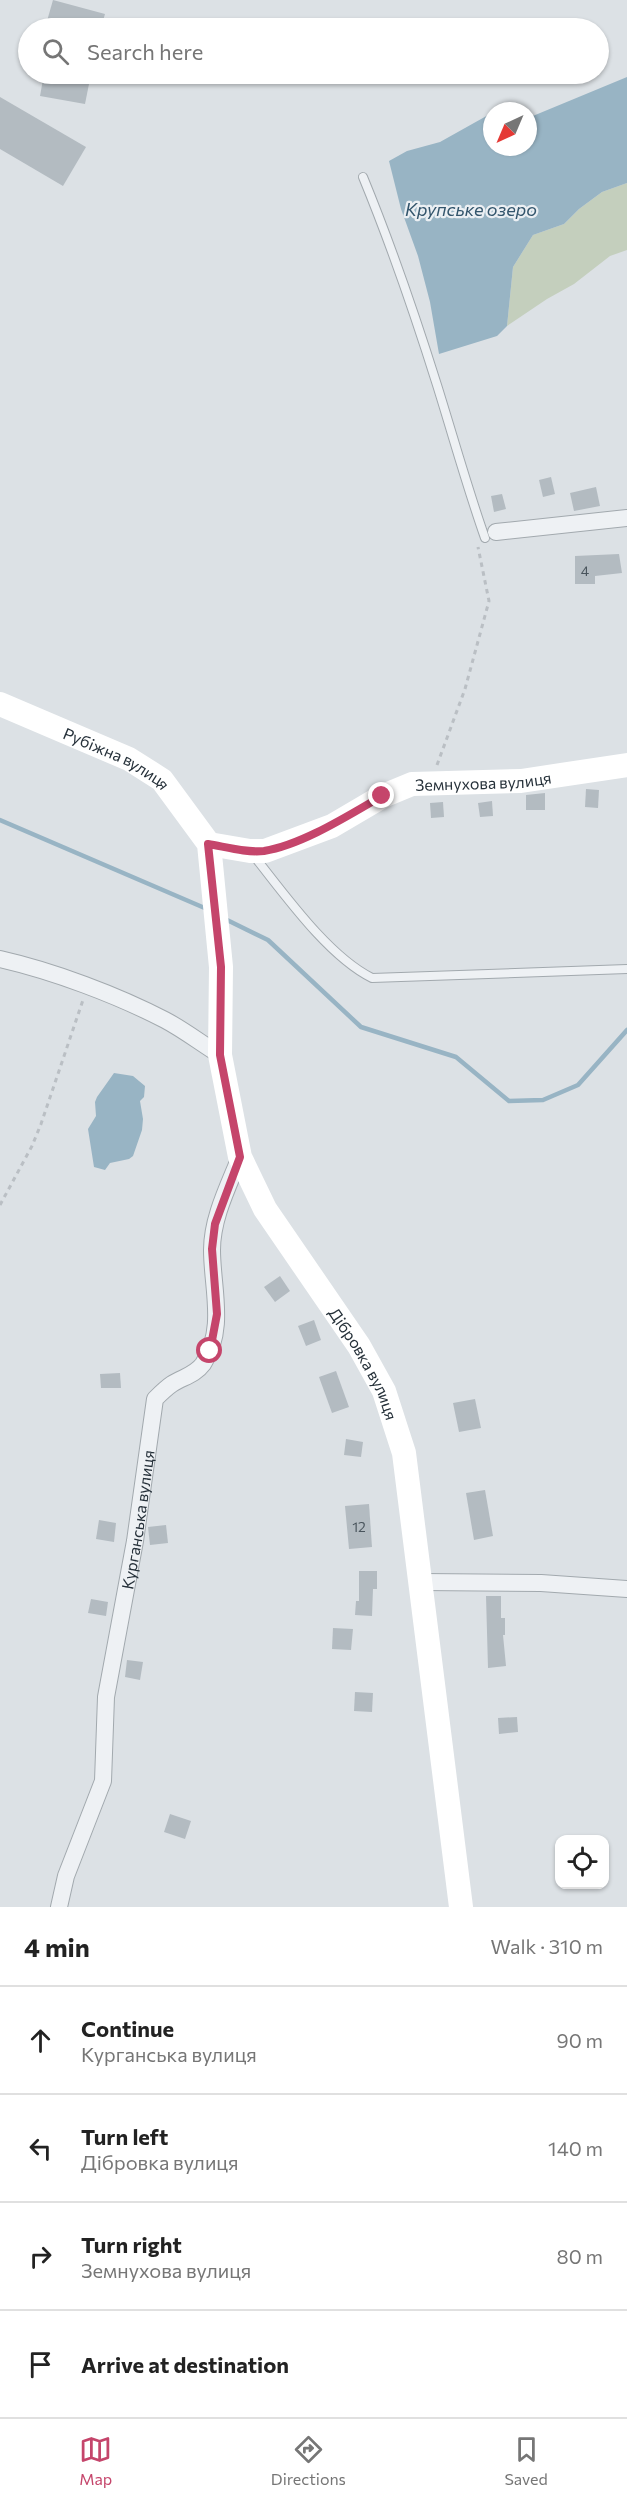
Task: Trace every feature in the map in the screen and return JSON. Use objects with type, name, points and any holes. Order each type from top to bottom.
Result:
[{"type":"street","points":[[487,536],[627,518]]},
{"type":"street","name":"Рубіжна вулиця","points":[[0,704],[129,759],[162,780],[208,844]]},
{"type":"street","name":"Земнухова вулиця","points":[[208,844],[250,851],[265,850],[332,825],[382,796],[412,784],[521,781],[627,765]]},
{"type":"street","name":"Дібровка вулиця","points":[[208,844],[221,967],[220,1055],[240,1157],[265,1209],[359,1346],[384,1391],[404,1453],[461,1907]]},
{"type":"street","points":[[0,959],[42,970],[166,1020],[220,1055]]},
{"type":"street","name":"Курганська вулиця","points":[[59,1907],[66,1876],[103,1781],[106,1697],[135,1541],[155,1399],[174,1382],[186,1378],[201,1366],[210,1351],[217,1314],[212,1249],[215,1224],[240,1157]]},
{"type":"street","points":[[422,1582],[541,1583],[627,1589]]},
{"type":"lane","points":[[363,177],[438,386],[464,481],[487,536]]},
{"type":"lane","points":[[250,851],[298,912],[356,970],[372,978],[627,969]]},
{"type":"path","points":[[423,783],[438,763],[465,689],[489,602],[483,564],[476,540],[487,536]]},
{"type":"path","points":[[0,1205],[32,1146],[41,1124],[88,987]]},
{"type":"green space","points":[[627,183],[627,250],[610,256],[574,284],[507,326],[513,267],[533,235],[564,224],[579,209],[602,192]]},
{"type":"water","name":"Крупське озеро","points":[[627,77],[627,183],[602,192],[579,209],[564,224],[533,235],[513,267],[507,326],[497,336],[439,354],[430,302],[418,256],[401,209],[389,161],[407,151],[440,142],[483,118],[483,156],[537,156],[537,114]]},
{"type":"water","points":[[114,1073],[133,1076],[145,1086],[144,1097],[140,1101],[142,1130],[133,1156],[110,1163],[105,1170],[94,1167],[88,1129],[96,1116],[97,1097]]},
{"type":"building","points":[[53,0],[105,14],[104,18],[48,18]]},
{"type":"building","points":[[42,84],[89,84],[85,104],[40,96]]},
{"type":"building","points":[[0,97],[86,147],[63,186],[0,149]]},
{"type":"building","points":[[551,477],[555,494],[543,497],[539,480]]},
{"type":"building","points":[[596,487],[600,506],[574,511],[570,493]]},
{"type":"building","points":[[502,494],[506,509],[494,512],[491,496]]},
{"type":"building","points":[[619,554],[622,573],[595,576],[595,584],[575,584],[575,556]]},
{"type":"building","points":[[586,789],[599,790],[598,808],[585,807]]},
{"type":"building","points":[[545,793],[545,810],[526,810],[526,795]]},
{"type":"building","points":[[492,801],[493,816],[480,817],[478,803]]},
{"type":"building","points":[[443,802],[444,817],[431,818],[430,803]]},
{"type":"building","points":[[280,1276],[290,1291],[275,1302],[264,1287]]},
{"type":"building","points":[[314,1320],[321,1340],[306,1346],[298,1326]]},
{"type":"building","points":[[336,1371],[349,1407],[332,1413],[319,1377]]},
{"type":"building","points":[[120,1373],[121,1388],[101,1388],[100,1374]]},
{"type":"building","points":[[475,1399],[481,1428],[459,1432],[453,1403]]},
{"type":"building","points":[[346,1439],[363,1442],[361,1457],[344,1455]]},
{"type":"building","points":[[485,1490],[493,1536],[474,1540],[466,1493]]},
{"type":"building","points":[[369,1504],[372,1547],[349,1549],[345,1506]]},
{"type":"building","points":[[99,1520],[116,1523],[114,1542],[96,1539]]},
{"type":"building","points":[[166,1525],[168,1543],[150,1545],[148,1527]]},
{"type":"building","points":[[359,1571],[377,1571],[377,1589],[373,1589],[372,1616],[355,1615],[356,1601],[359,1601]]},
{"type":"building","points":[[486,1596],[501,1596],[501,1618],[505,1618],[505,1635],[503,1635],[506,1666],[488,1668]]},
{"type":"building","points":[[91,1599],[108,1602],[106,1616],[88,1613]]},
{"type":"building","points":[[333,1628],[353,1629],[351,1650],[332,1649]]},
{"type":"building","points":[[127,1660],[143,1662],[140,1680],[125,1677]]},
{"type":"building","points":[[355,1692],[373,1693],[372,1712],[354,1711]]},
{"type":"building","points":[[517,1717],[518,1732],[499,1734],[498,1718]]},
{"type":"building","points":[[170,1814],[191,1821],[185,1839],[164,1832]]},
{"type":"waterway","points":[[0,820],[207,909]]},
{"type":"waterway","points":[[225,919],[268,940],[361,1027],[456,1057],[509,1101],[543,1100],[578,1085],[627,1030]]},
{"type":"route","points":[[210,1351],[217,1314],[212,1249],[215,1224],[240,1157],[220,1055],[221,967],[208,844],[250,851],[265,850],[332,825],[382,796]]}]
